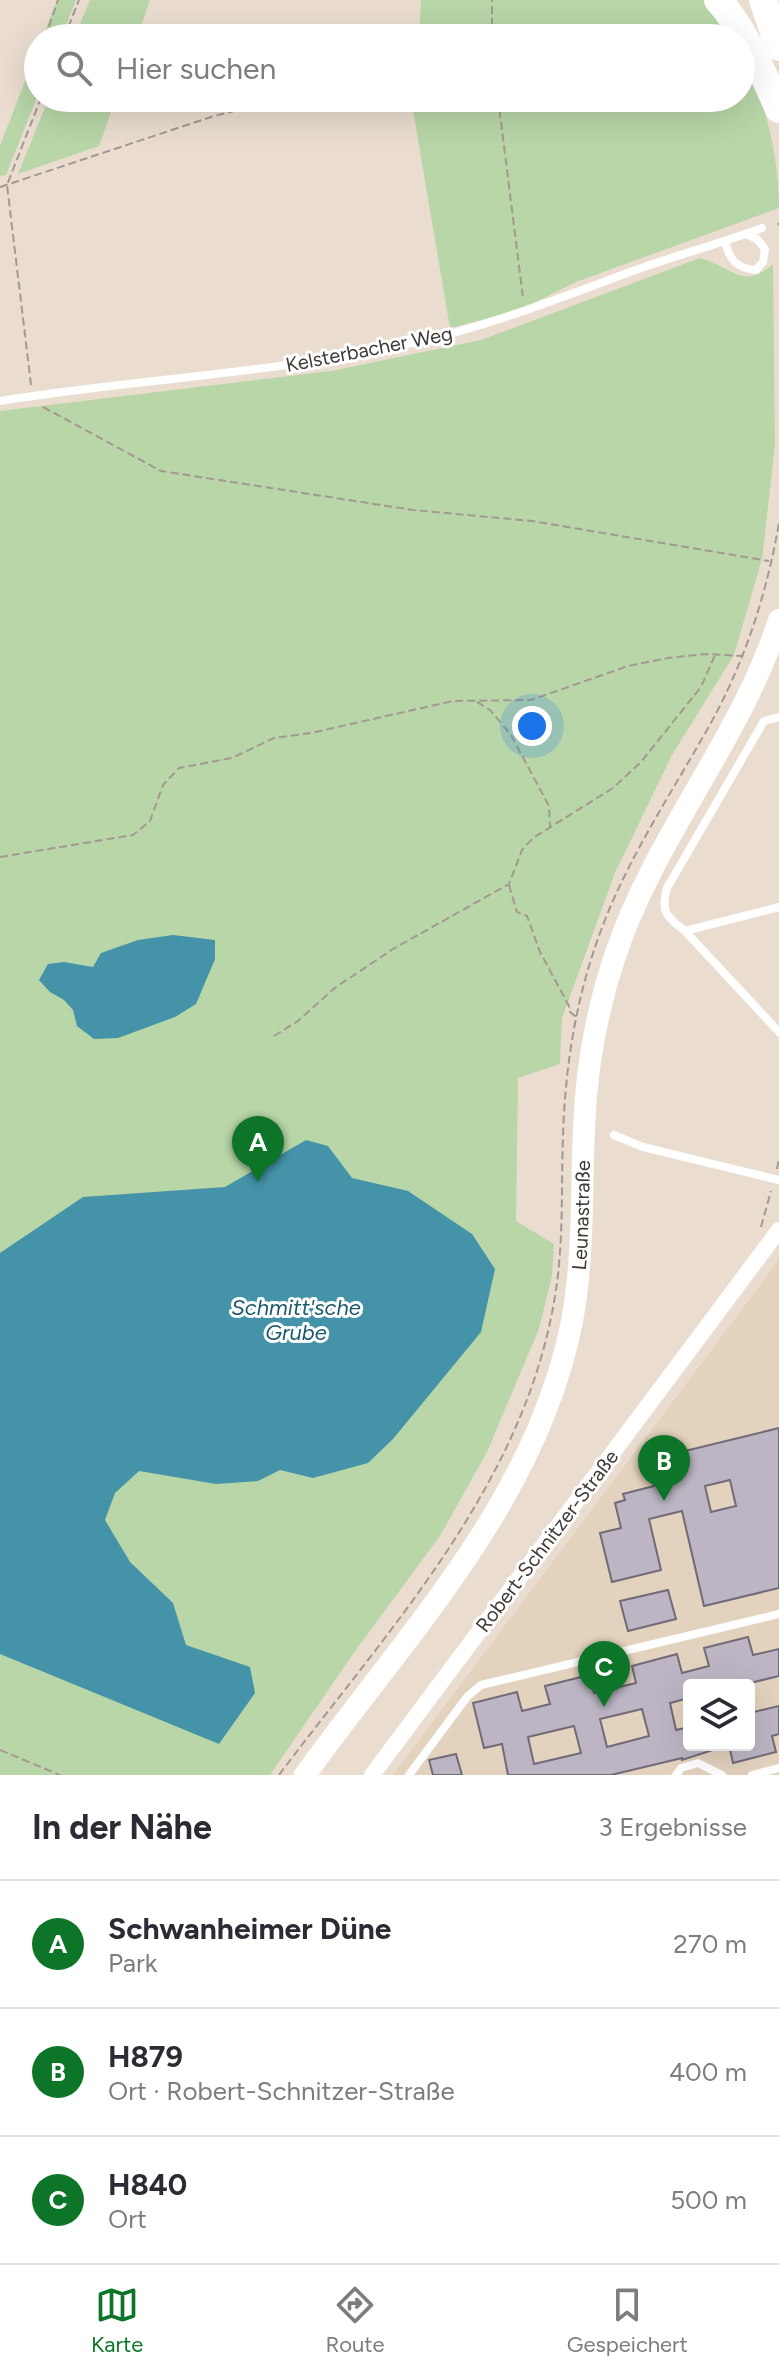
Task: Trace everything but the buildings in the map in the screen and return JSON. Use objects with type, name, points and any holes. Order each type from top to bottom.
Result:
[{"type":"highway","points":[[718,0],[735,24]]},
{"type":"highway","points":[[763,0],[779,47]]},
{"type":"highway","points":[[755,61],[779,109]]},
{"type":"main road","name":"Leunastraße","points":[[305,1775],[455,1577],[517,1475],[545,1413],[563,1357],[577,1291],[586,1099],[607,982],[625,927],[648,873],[756,680],[777,633]]},
{"type":"main road","points":[[756,680],[779,672]]},
{"type":"street","name":"Robert-Schnitzer-Straße","points":[[372,1775],[779,1230]]},
{"type":"lane","name":"Kelsterbacher Weg","points":[[0,401],[355,355],[454,333],[762,228]]},
{"type":"lane","points":[[725,242],[729,258],[741,268],[756,270],[763,262],[765,249],[757,239],[746,234]]},
{"type":"lane","points":[[779,717],[764,721],[667,888],[663,902],[668,918],[685,931],[779,1032]]},
{"type":"lane","points":[[685,931],[779,907]]},
{"type":"lane","points":[[614,1135],[643,1147],[779,1180]]},
{"type":"lane","points":[[409,1775],[467,1697],[481,1685],[779,1614]]},
{"type":"lane","points":[[676,1775],[681,1768],[698,1763],[722,1775]]},
{"type":"lane","points":[[752,1775],[779,1768]]},
{"type":"path","points":[[50,24],[58,0]]},
{"type":"path","points":[[70,24],[79,0]]},
{"type":"path","points":[[492,0],[492,24]]},
{"type":"path","points":[[36,112],[7,185],[32,396],[40,406],[161,471],[413,510],[532,521],[771,561]]},
{"type":"path","points":[[0,187],[230,112]]},
{"type":"path","points":[[500,112],[525,311]]},
{"type":"path","points":[[279,1775],[425,1584],[487,1486],[526,1404],[548,1334],[560,1260],[564,1104],[576,1017],[600,933],[650,827],[714,717],[743,656],[760,607],[779,523]]},
{"type":"path","points":[[0,857],[133,835],[150,821],[163,785],[179,768],[232,758],[274,738],[311,733],[453,701],[531,700],[628,666],[668,658],[716,654],[743,656]]},
{"type":"path","points":[[576,1017],[569,1011],[540,952],[527,916],[517,912],[509,884],[522,850],[533,838],[613,788],[641,762],[701,687],[716,654]]},
{"type":"path","points":[[475,701],[490,710],[511,735],[549,806],[550,828]]},
{"type":"path","points":[[274,1036],[298,1021],[336,987],[393,949],[509,884]]},
{"type":"path","points":[[0,1750],[60,1775]]},
{"type":"shaded area","points":[[779,1244],[779,1775],[393,1775],[778,1261]]},
{"type":"green space","points":[[57,0],[76,0],[67,24],[48,24]]},
{"type":"green space","points":[[90,0],[150,0],[142,24],[80,24]]},
{"type":"green space","points":[[421,0],[705,0],[722,24],[420,24]]},
{"type":"green space","points":[[24,83],[24,112],[31,112],[6,175],[0,176],[0,146]]},
{"type":"green space","points":[[755,86],[764,110],[777,169],[779,208],[576,282],[517,311],[450,328],[413,112],[755,112]]},
{"type":"green space","points":[[43,112],[111,112],[99,146],[18,174]]},
{"type":"green space","points":[[700,258],[745,276],[754,276],[773,264],[775,445],[762,559],[734,655],[672,755],[615,873],[562,1018],[560,1064],[518,1078],[516,1221],[554,1244],[552,1276],[539,1329],[487,1452],[440,1536],[355,1651],[270,1775],[0,1775],[0,411],[331,371],[481,340]]},
{"type":"water","points":[[173,935],[215,940],[215,959],[196,1004],[175,1017],[118,1038],[94,1039],[77,1026],[73,1010],[64,1000],[50,992],[39,980],[48,964],[64,962],[93,967],[101,953],[138,940]]},
{"type":"water","name":"Schmitt'sche Grube","points":[[306,1140],[328,1146],[352,1178],[408,1191],[472,1234],[495,1269],[481,1332],[393,1439],[368,1463],[313,1478],[280,1470],[258,1481],[216,1484],[139,1471],[115,1493],[105,1520],[130,1562],[173,1603],[186,1645],[250,1667],[255,1693],[219,1744],[0,1654],[0,1253],[83,1197],[225,1187]]},
{"type":"place","name":"Schwanheimer Düne","points":[[258,1182]]},
{"type":"place","name":"H879","points":[[664,1501]]},
{"type":"place","name":"H840","points":[[604,1707]]}]
